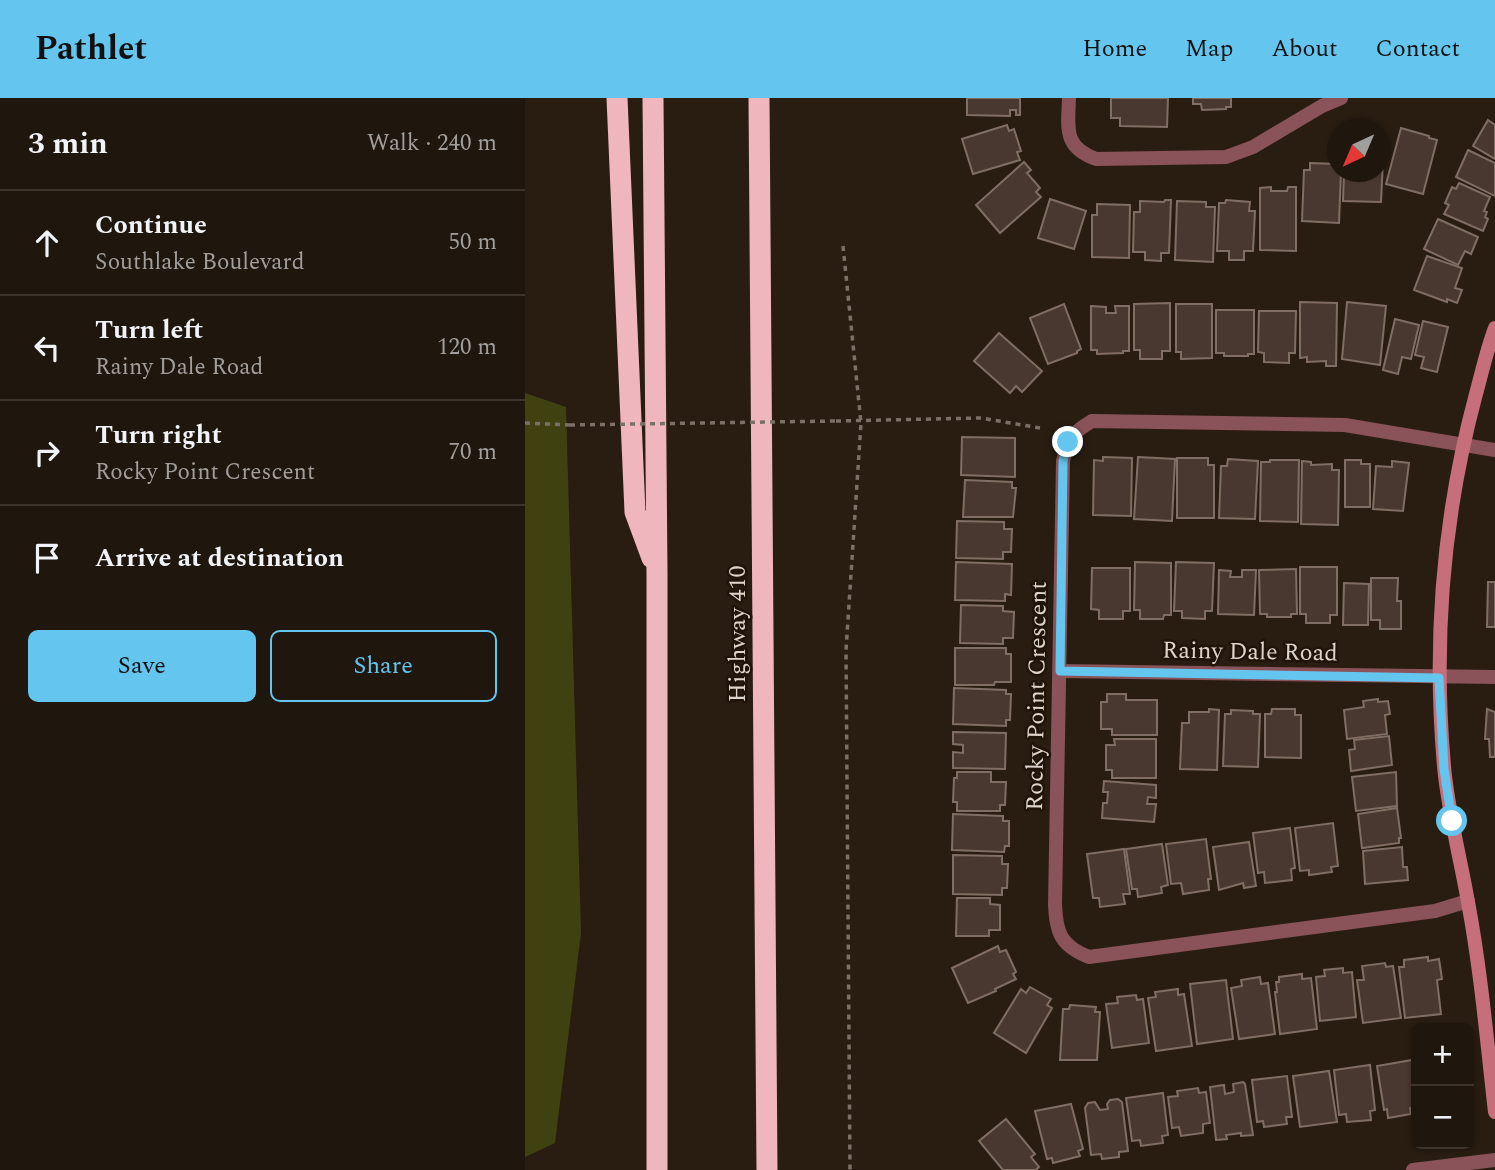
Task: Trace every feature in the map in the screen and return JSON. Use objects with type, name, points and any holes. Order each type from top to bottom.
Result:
[{"type":"highway","points":[[617,98],[635,512],[657,574]]},
{"type":"highway","points":[[653,98],[657,574],[657,1170]]},
{"type":"highway","name":"Highway 410","points":[[759,98],[767,1170]]},
{"type":"street","points":[[1069,98],[1067,130],[1071,141],[1078,150],[1096,159],[1226,157],[1253,147],[1322,106],[1341,98]]},
{"type":"street","points":[[1495,328],[1463,444],[1445,561],[1439,678],[1444,769],[1477,952],[1495,1112]]},
{"type":"street","name":"Rocky Point Crescent","points":[[1468,901],[1422,912],[1089,957],[1073,951],[1060,937],[1056,922],[1063,461],[1068,442],[1076,431],[1092,421],[1345,425],[1495,450]]},
{"type":"street","name":"Rainy Dale Road","points":[[1060,671],[1495,677]]},
{"type":"street","points":[[1413,1170],[1495,1160]]},
{"type":"path","points":[[843,246],[861,423],[846,650],[850,1170]]},
{"type":"path","points":[[525,423],[861,423],[981,418],[1040,428]]},
{"type":"shaded area","points":[[525,393],[566,407],[581,933],[555,1143],[525,1157]]},
{"type":"building","points":[[967,98],[1020,98],[1020,115],[1016,115],[1016,110],[1010,110],[1010,116],[967,115]]},
{"type":"building","points":[[1111,98],[1168,98],[1167,127],[1120,126],[1120,118],[1111,118]]},
{"type":"building","points":[[1193,98],[1231,98],[1231,107],[1202,110],[1201,104],[1193,104]]},
{"type":"building","points":[[1488,120],[1495,125],[1495,159],[1473,146]]},
{"type":"building","points":[[1007,125],[1009,131],[1014,129],[1021,151],[1017,152],[1020,160],[973,174],[962,139]]},
{"type":"building","points":[[1401,128],[1437,140],[1423,194],[1386,184],[1390,182],[1390,169]]},
{"type":"building","points":[[1468,150],[1495,163],[1495,196],[1456,177]]},
{"type":"building","points":[[1024,162],[1031,170],[1027,173],[1040,188],[1036,192],[1041,197],[1000,233],[976,205]]},
{"type":"building","points":[[1310,163],[1327,164],[1327,182],[1341,182],[1339,223],[1302,221],[1304,170],[1310,170]]},
{"type":"building","points":[[1344,182],[1382,182],[1381,202],[1343,201]]},
{"type":"building","points":[[1459,183],[1490,197],[1484,211],[1487,212],[1485,217],[1488,219],[1483,231],[1444,214],[1449,205],[1445,203],[1452,187],[1456,189]]},
{"type":"building","points":[[1271,187],[1271,191],[1287,191],[1288,187],[1296,187],[1296,251],[1260,250],[1260,188]]},
{"type":"building","points":[[1050,199],[1086,211],[1074,249],[1038,238]]},
{"type":"building","points":[[1171,200],[1169,253],[1161,253],[1161,261],[1145,260],[1145,252],[1133,252],[1134,212],[1140,212],[1140,201]]},
{"type":"building","points":[[1226,200],[1250,202],[1249,211],[1255,211],[1253,251],[1244,251],[1244,260],[1229,260],[1229,251],[1217,251],[1219,203],[1225,203]]},
{"type":"building","points":[[1177,201],[1206,202],[1206,207],[1215,207],[1213,262],[1175,260]]},
{"type":"building","points":[[1097,204],[1130,205],[1129,258],[1092,257],[1092,215],[1097,215]]},
{"type":"building","points":[[1438,219],[1478,237],[1471,254],[1465,251],[1458,265],[1424,249]]},
{"type":"building","points":[[1427,256],[1462,268],[1455,288],[1462,290],[1457,303],[1414,290]]},
{"type":"building","points":[[1300,302],[1337,303],[1336,366],[1326,366],[1326,361],[1307,362],[1307,357],[1300,358]]},
{"type":"building","points":[[1347,302],[1386,306],[1380,365],[1342,359]]},
{"type":"building","points":[[1170,303],[1170,351],[1162,351],[1162,359],[1140,359],[1140,350],[1134,350],[1134,304]]},
{"type":"building","points":[[1064,304],[1081,349],[1048,364],[1030,318]]},
{"type":"building","points":[[1176,304],[1212,304],[1212,358],[1181,359],[1181,352],[1176,352]]},
{"type":"building","points":[[1091,306],[1106,307],[1106,313],[1116,313],[1115,306],[1129,306],[1129,351],[1097,354],[1097,350],[1091,350]]},
{"type":"building","points":[[1216,310],[1254,310],[1254,354],[1224,356],[1224,353],[1216,353]]},
{"type":"building","points":[[1259,311],[1296,311],[1295,353],[1289,353],[1289,363],[1264,362],[1264,353],[1258,352]]},
{"type":"building","points":[[1395,319],[1419,325],[1411,359],[1402,357],[1398,374],[1383,370]]},
{"type":"building","points":[[1423,321],[1448,327],[1437,372],[1421,368],[1424,357],[1415,355]]},
{"type":"building","points":[[999,333],[1042,371],[1022,392],[1016,386],[1010,393],[974,361]]},
{"type":"building","points":[[962,437],[1015,438],[1015,477],[961,475]]},
{"type":"building","points":[[1103,457],[1132,458],[1131,516],[1093,515],[1094,460],[1103,461]]},
{"type":"building","points":[[1138,457],[1175,459],[1172,521],[1134,519]]},
{"type":"building","points":[[1177,458],[1208,458],[1208,465],[1214,465],[1214,518],[1177,518]]},
{"type":"building","points":[[1228,459],[1258,461],[1255,519],[1219,518],[1221,466],[1227,466]]},
{"type":"building","points":[[1299,460],[1298,522],[1260,521],[1261,462]]},
{"type":"building","points":[[1345,460],[1361,460],[1361,464],[1370,464],[1370,507],[1345,507]]},
{"type":"building","points":[[1302,461],[1311,462],[1311,465],[1332,464],[1332,470],[1339,470],[1338,525],[1301,524]]},
{"type":"building","points":[[1392,461],[1409,463],[1403,511],[1373,509],[1376,466],[1392,467]]},
{"type":"building","points":[[965,480],[1012,482],[1012,488],[1016,488],[1013,517],[963,517]]},
{"type":"building","points":[[957,521],[1004,522],[1004,529],[1012,529],[1011,552],[1003,552],[1003,559],[956,558]]},
{"type":"building","points":[[956,562],[1012,564],[1011,595],[1005,594],[1005,601],[955,600]]},
{"type":"building","points":[[1135,562],[1171,563],[1171,615],[1164,615],[1163,619],[1140,619],[1140,610],[1134,610]]},
{"type":"building","points":[[1176,562],[1214,563],[1212,611],[1205,611],[1205,619],[1182,618],[1182,611],[1174,611]]},
{"type":"building","points":[[1300,567],[1337,567],[1337,615],[1330,615],[1330,623],[1306,623],[1306,614],[1300,614]]},
{"type":"building","points":[[1092,568],[1130,568],[1130,611],[1123,611],[1123,619],[1099,619],[1099,610],[1091,609]]},
{"type":"building","points":[[1296,569],[1297,614],[1291,614],[1291,617],[1267,617],[1267,614],[1260,614],[1259,570]]},
{"type":"building","points":[[1219,570],[1231,571],[1230,577],[1242,577],[1242,570],[1256,570],[1254,615],[1218,614]]},
{"type":"building","points":[[1371,578],[1398,578],[1397,601],[1401,601],[1401,629],[1380,629],[1380,620],[1371,620]]},
{"type":"building","points":[[1488,582],[1495,582],[1495,627],[1487,627]]},
{"type":"building","points":[[1344,583],[1369,584],[1368,625],[1343,625]]},
{"type":"building","points":[[961,605],[1003,606],[1003,611],[1014,612],[1013,638],[1003,638],[1003,644],[960,643]]},
{"type":"building","points":[[955,648],[1006,648],[1006,654],[1011,654],[1011,682],[955,685]]},
{"type":"building","points":[[954,688],[1006,690],[1006,694],[1011,694],[1010,720],[1006,720],[1006,726],[953,724]]},
{"type":"building","points":[[1107,694],[1126,694],[1126,700],[1157,700],[1157,735],[1112,735],[1112,729],[1101,729],[1101,702],[1107,702]]},
{"type":"building","points":[[1378,699],[1378,702],[1388,701],[1390,714],[1385,715],[1387,734],[1347,739],[1344,710],[1364,707],[1363,701]]},
{"type":"building","points":[[1209,709],[1219,710],[1217,770],[1180,769],[1182,723],[1189,723],[1189,712],[1209,712]]},
{"type":"building","points":[[1272,709],[1295,709],[1295,715],[1301,715],[1301,758],[1265,757],[1265,714],[1271,714]]},
{"type":"building","points":[[1487,709],[1495,712],[1495,757],[1490,757],[1489,739],[1485,739]]},
{"type":"building","points":[[1231,710],[1260,714],[1258,767],[1223,766],[1225,714],[1231,714]]},
{"type":"building","points":[[953,732],[1006,733],[1005,769],[953,768],[953,752],[963,753],[963,745],[953,744]]},
{"type":"building","points":[[1389,736],[1392,765],[1351,771],[1349,750],[1355,749],[1354,740]]},
{"type":"building","points":[[1114,739],[1156,739],[1156,778],[1112,778],[1112,770],[1106,770],[1106,745],[1115,745]]},
{"type":"building","points":[[957,772],[991,772],[991,782],[1006,782],[1005,805],[1000,805],[1000,811],[957,811],[957,802],[953,802],[954,778],[957,778]]},
{"type":"building","points":[[1396,772],[1397,806],[1356,811],[1352,777]]},
{"type":"building","points":[[1104,781],[1156,785],[1156,798],[1148,797],[1147,804],[1156,804],[1154,822],[1102,818],[1103,803],[1107,803],[1108,792],[1103,792]]},
{"type":"building","points":[[1397,808],[1401,838],[1399,843],[1362,848],[1358,814]]},
{"type":"building","points":[[953,814],[1003,816],[1003,821],[1009,821],[1009,846],[1005,846],[1004,852],[952,850]]},
{"type":"building","points":[[1333,823],[1338,866],[1331,867],[1332,872],[1309,875],[1309,870],[1300,871],[1295,828]]},
{"type":"building","points":[[1290,828],[1295,868],[1291,869],[1292,880],[1265,883],[1264,872],[1258,873],[1253,833]]},
{"type":"building","points":[[1206,839],[1211,879],[1208,879],[1209,890],[1183,894],[1181,883],[1171,884],[1166,844]]},
{"type":"building","points":[[1249,842],[1256,886],[1244,888],[1243,883],[1219,890],[1213,847]]},
{"type":"building","points":[[1162,844],[1168,885],[1161,887],[1162,893],[1138,897],[1137,889],[1132,889],[1126,849]]},
{"type":"building","points":[[1402,847],[1403,867],[1407,867],[1408,880],[1365,884],[1363,851]]},
{"type":"building","points":[[1124,849],[1130,894],[1123,894],[1125,904],[1100,907],[1099,898],[1093,898],[1087,854]]},
{"type":"building","points":[[953,855],[1002,856],[1002,864],[1008,864],[1007,888],[1002,888],[1002,895],[953,894]]},
{"type":"building","points":[[957,898],[990,898],[990,904],[1000,905],[1000,930],[989,930],[989,936],[956,936]]},
{"type":"building","points":[[998,946],[1000,952],[1006,950],[1016,972],[1013,974],[1016,979],[968,1003],[952,968]]},
{"type":"building","points":[[1428,957],[1428,961],[1439,959],[1442,979],[1437,980],[1441,1014],[1405,1018],[1399,967],[1404,967],[1404,960]]},
{"type":"building","points":[[1385,963],[1386,967],[1393,966],[1401,1018],[1363,1023],[1357,980],[1364,980],[1362,966]]},
{"type":"building","points":[[1343,968],[1343,973],[1352,972],[1356,1017],[1320,1021],[1316,977],[1325,976],[1324,970]]},
{"type":"building","points":[[1302,974],[1302,979],[1311,978],[1317,1029],[1280,1034],[1276,982],[1279,982],[1279,977]]},
{"type":"building","points":[[1260,977],[1261,984],[1268,983],[1275,1034],[1239,1039],[1231,988],[1242,986],[1241,980]]},
{"type":"building","points":[[1226,980],[1233,1039],[1197,1044],[1190,984]]},
{"type":"building","points":[[1030,987],[1051,999],[1047,1005],[1052,1008],[1026,1053],[994,1033],[1021,989],[1026,993]]},
{"type":"building","points":[[1178,989],[1178,995],[1184,994],[1192,1046],[1156,1051],[1148,998],[1156,997],[1155,992]]},
{"type":"building","points":[[1136,995],[1137,1000],[1143,999],[1149,1043],[1112,1048],[1106,1004],[1118,1003],[1117,997]]},
{"type":"building","points":[[1070,1005],[1096,1007],[1095,1012],[1100,1012],[1097,1060],[1060,1060],[1063,1009],[1069,1009]]},
{"type":"building","points":[[1411,1060],[1411,1114],[1388,1118],[1387,1109],[1384,1110],[1377,1066]]},
{"type":"building","points":[[1370,1065],[1375,1110],[1370,1111],[1371,1120],[1347,1122],[1346,1114],[1339,1115],[1334,1070]]},
{"type":"building","points":[[1329,1071],[1337,1122],[1300,1127],[1293,1076]]},
{"type":"building","points":[[1287,1076],[1292,1117],[1286,1117],[1287,1124],[1264,1127],[1263,1121],[1257,1122],[1252,1080]]},
{"type":"building","points":[[1243,1082],[1253,1135],[1226,1135],[1227,1139],[1216,1140],[1210,1087],[1224,1085],[1225,1094],[1234,1092],[1233,1084]]},
{"type":"building","points":[[1198,1088],[1199,1093],[1206,1092],[1210,1123],[1203,1124],[1203,1133],[1181,1136],[1179,1127],[1172,1128],[1168,1097],[1178,1096],[1177,1091]]},
{"type":"building","points":[[1163,1093],[1168,1135],[1162,1136],[1163,1143],[1141,1146],[1140,1140],[1132,1141],[1126,1098]]},
{"type":"building","points":[[1118,1099],[1122,1102],[1128,1151],[1119,1152],[1119,1157],[1102,1159],[1101,1154],[1091,1155],[1085,1108],[1088,1103],[1095,1102],[1100,1110],[1108,1109],[1110,1100]]},
{"type":"building","points":[[1071,1104],[1083,1149],[1078,1151],[1080,1156],[1053,1163],[1052,1158],[1047,1159],[1035,1111]]},
{"type":"building","points":[[1006,1119],[1035,1154],[1031,1157],[1039,1167],[1036,1170],[1003,1170],[979,1141]]},
{"type":"route","points":[[1068,442],[1063,461],[1060,671],[1439,678],[1444,769],[1452,821]]}]
